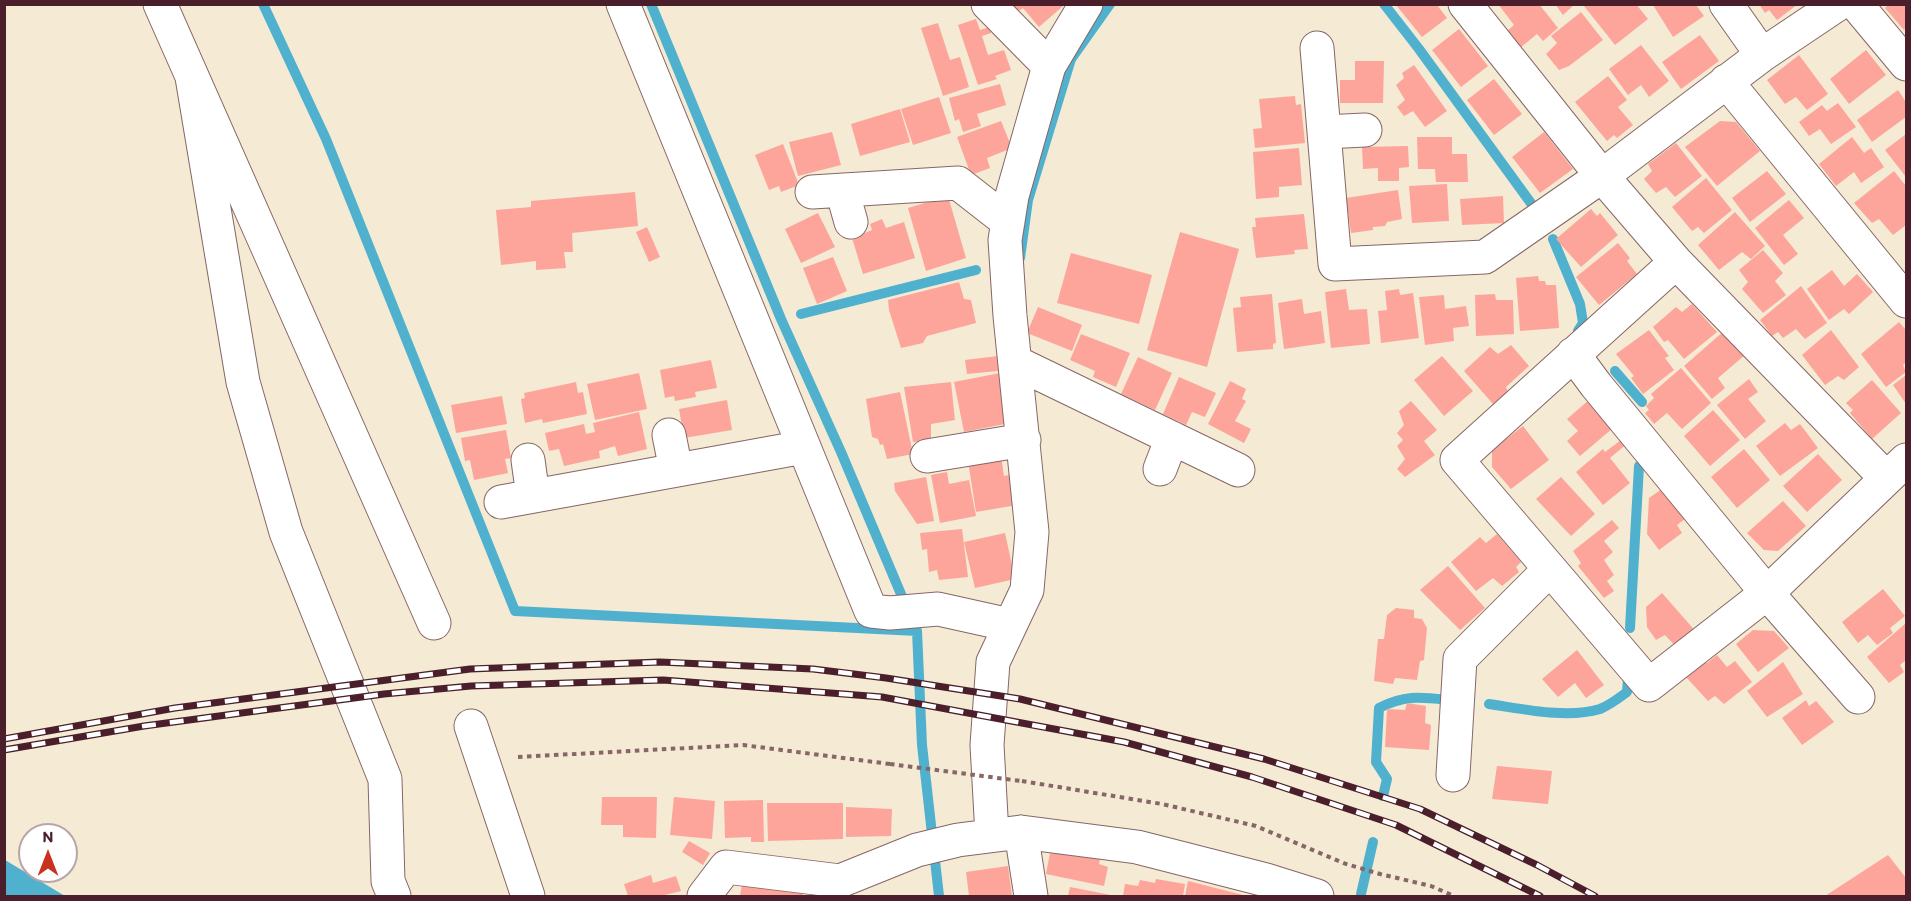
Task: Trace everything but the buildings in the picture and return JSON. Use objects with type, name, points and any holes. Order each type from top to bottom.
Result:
[{"type":"street","points":[[160,4],[434,623]]},
{"type":"street","points":[[623,4],[871,611],[890,613],[938,609],[1010,625]]},
{"type":"street","points":[[988,4],[1048,66]]},
{"type":"street","points":[[1031,897],[1006,834],[987,745],[993,662],[1027,590],[1032,532],[1005,240],[1012,196],[1048,66],[1086,4]]},
{"type":"street","points":[[1465,4],[1602,176],[1676,262],[1896,469],[1767,593],[1649,685],[1457,460],[1676,262]]},
{"type":"street","points":[[1726,4],[1762,55]]},
{"type":"street","points":[[1317,48],[1335,264],[1485,257],[1602,176],[1762,55],[1838,4]]},
{"type":"street","points":[[1856,4],[1906,64]]},
{"type":"street","points":[[192,77],[243,382],[286,532],[385,779],[388,881],[394,897]]},
{"type":"street","points":[[1726,81],[1906,301]]},
{"type":"street","points":[[1324,132],[1365,130]]},
{"type":"street","points":[[851,222],[827,191],[958,183],[1008,222]]},
{"type":"street","points":[[1573,354],[1767,593],[1857,697]]},
{"type":"street","points":[[1015,362],[1238,470]]},
{"type":"street","points":[[669,435],[676,470]]},
{"type":"street","points":[[1160,469],[1172,438]]},
{"type":"street","points":[[927,456],[1024,440]]},
{"type":"street","points":[[501,502],[804,447]]},
{"type":"street","points":[[528,460],[533,496]]},
{"type":"street","points":[[1453,775],[1460,659],[1550,569]]},
{"type":"street","points":[[471,726],[528,897]]},
{"type":"street","points":[[704,897],[726,867],[837,889],[917,850],[958,840],[1006,834],[1137,847],[1266,880],[1317,897]]},
{"type":"path","points":[[482,759],[742,744],[1021,781],[1162,804],[1256,826],[1352,866],[1431,886],[1454,897]]},
{"type":"water","points":[[4,860],[18,868],[18,883],[43,883],[65,896],[5,896]]},
{"type":"waterway","points":[[263,4],[326,139],[515,611],[917,631]]},
{"type":"waterway","points":[[651,4],[781,319],[841,452],[906,606]]},
{"type":"waterway","points":[[1020,258],[1028,200],[1071,59],[1110,4]]},
{"type":"waterway","points":[[1384,4],[1533,206]]},
{"type":"waterway","points":[[1553,239],[1580,304],[1583,323],[1578,331]]},
{"type":"waterway","points":[[801,314],[976,270]]},
{"type":"waterway","points":[[1615,371],[1642,402]]},
{"type":"waterway","points":[[1630,628],[1639,466]]},
{"type":"waterway","points":[[915,626],[922,745],[939,896]]},
{"type":"waterway","points":[[1489,704],[1545,712],[1587,712],[1600,709],[1627,692],[1628,678]]},
{"type":"waterway","points":[[1383,796],[1387,779],[1376,762],[1379,708],[1412,698],[1448,700]]},
{"type":"waterway","points":[[1361,894],[1373,842]]},
{"type":"railway","points":[[4,739],[175,708],[470,669],[660,662],[813,669],[1020,699],[1264,759],[1420,809],[1537,865],[1595,896]]},
{"type":"railway","points":[[4,750],[144,726],[384,694],[471,686],[663,680],[882,697],[1124,742],[1252,777],[1396,825],[1540,896]]}]
